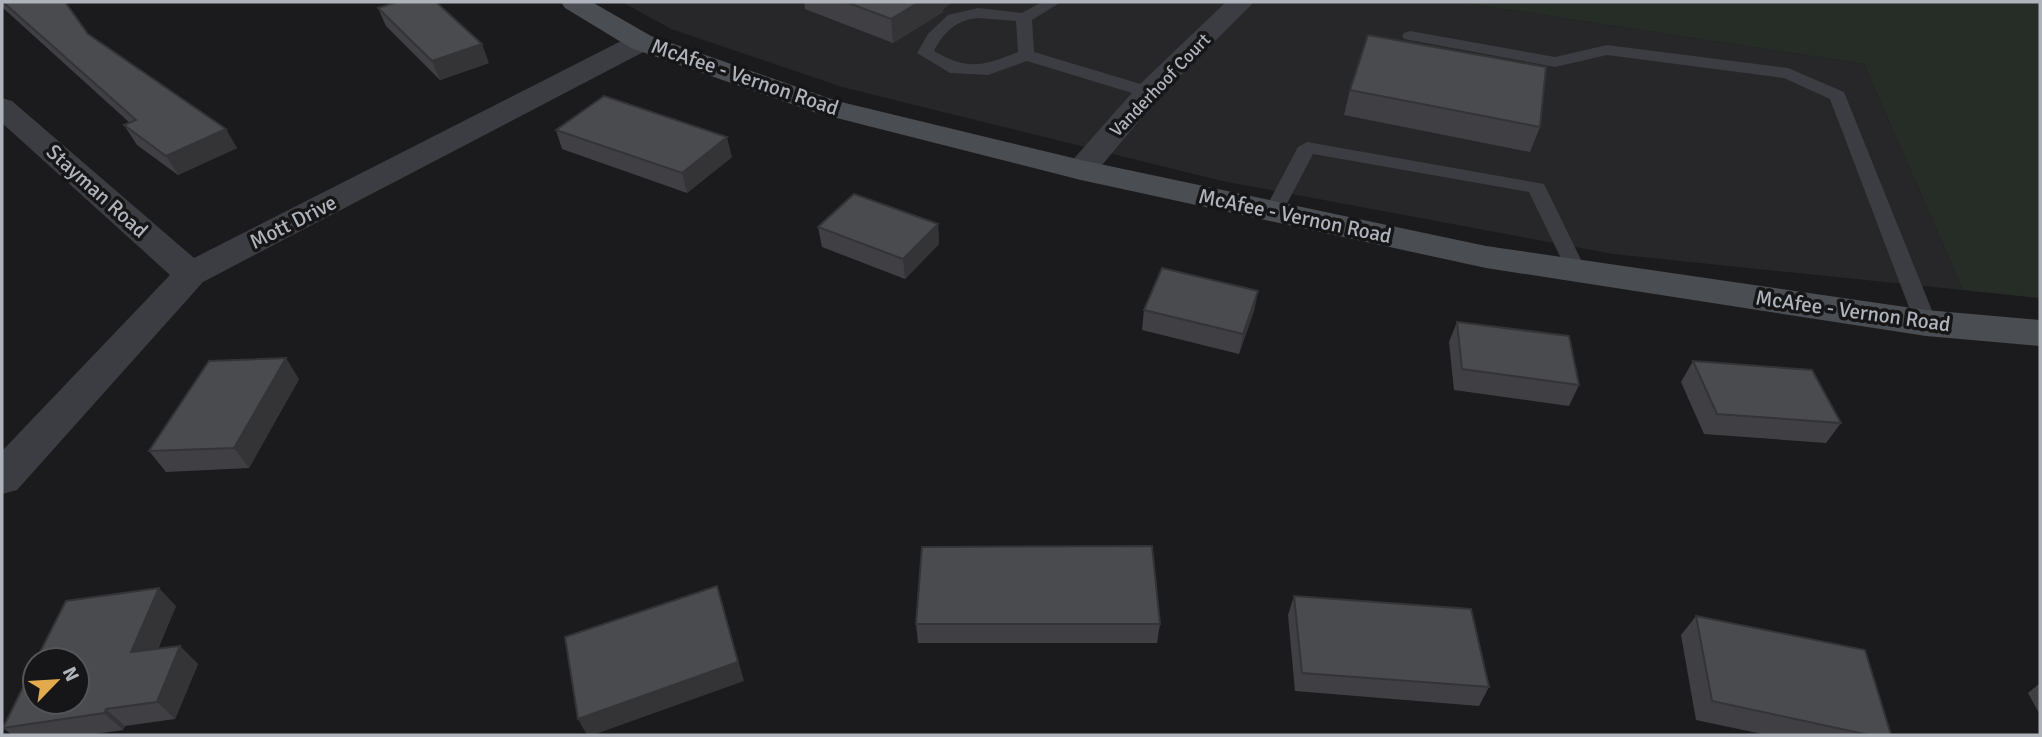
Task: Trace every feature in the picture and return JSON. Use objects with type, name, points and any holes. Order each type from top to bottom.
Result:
[{"type":"main road","name":"McAfee - Vernon Road","points":[[574,2],[641,42],[827,107],[1081,170],[1486,257],[1926,323],[2040,333]]},
{"type":"street","name":"Vanderhoof Court","points":[[1081,170],[1148,92],[1241,2]]},
{"type":"street","name":"Mott Drive","points":[[2,478],[191,274],[641,42]]},
{"type":"street","name":"Stayman Road","points":[[2,107],[191,274]]},
{"type":"lane","points":[[1053,2],[1024,18],[986,12],[956,17],[934,33],[925,53],[950,68],[988,70],[1026,55],[1148,92]]},
{"type":"lane","points":[[1024,18],[1026,55]]},
{"type":"lane","points":[[1410,36],[1555,62],[1607,50],[1788,73],[1838,96],[1926,323]]},
{"type":"lane","points":[[1274,211],[1307,147],[1536,188],[1576,270]]},
{"type":"shaded area","points":[[622,2],[1459,2],[1864,64],[1963,290],[1613,254],[1222,181],[842,87],[671,29]]},
{"type":"shaded area","points":[[1459,2],[2040,2],[2040,298],[1963,290],[1864,64]]},
{"type":"building","points":[[3,2],[65,2],[88,34],[226,129],[166,156],[124,125],[136,120]]},
{"type":"building","points":[[397,2],[436,2],[482,44],[432,61],[378,8]]},
{"type":"building","points":[[846,2],[919,2],[891,19]]},
{"type":"building","points":[[1368,35],[1546,67],[1540,127],[1350,90]]},
{"type":"building","points":[[604,96],[727,137],[682,173],[556,130]]},
{"type":"building","points":[[854,194],[938,224],[903,259],[818,227]]},
{"type":"building","points":[[1162,268],[1258,291],[1243,334],[1144,310]]},
{"type":"building","points":[[1457,322],[1569,336],[1579,385],[1462,369]]},
{"type":"building","points":[[286,358],[234,448],[149,451],[209,361]]},
{"type":"building","points":[[1693,361],[1812,370],[1841,423],[1717,414]]},
{"type":"building","points":[[1152,546],[1160,624],[916,624],[922,547]]},
{"type":"building","points":[[717,586],[738,662],[578,719],[565,637]]},
{"type":"building","points":[[159,588],[131,652],[180,646],[157,702],[106,709],[104,713],[91,715],[91,646],[43,646],[66,601]]},
{"type":"building","points":[[1294,596],[1471,609],[1489,687],[1302,673]]},
{"type":"building","points":[[1696,616],[1865,650],[1891,735],[1869,735],[1712,701]]},
{"type":"building","points":[[21,691],[21,716],[84,716],[3,728]]}]
